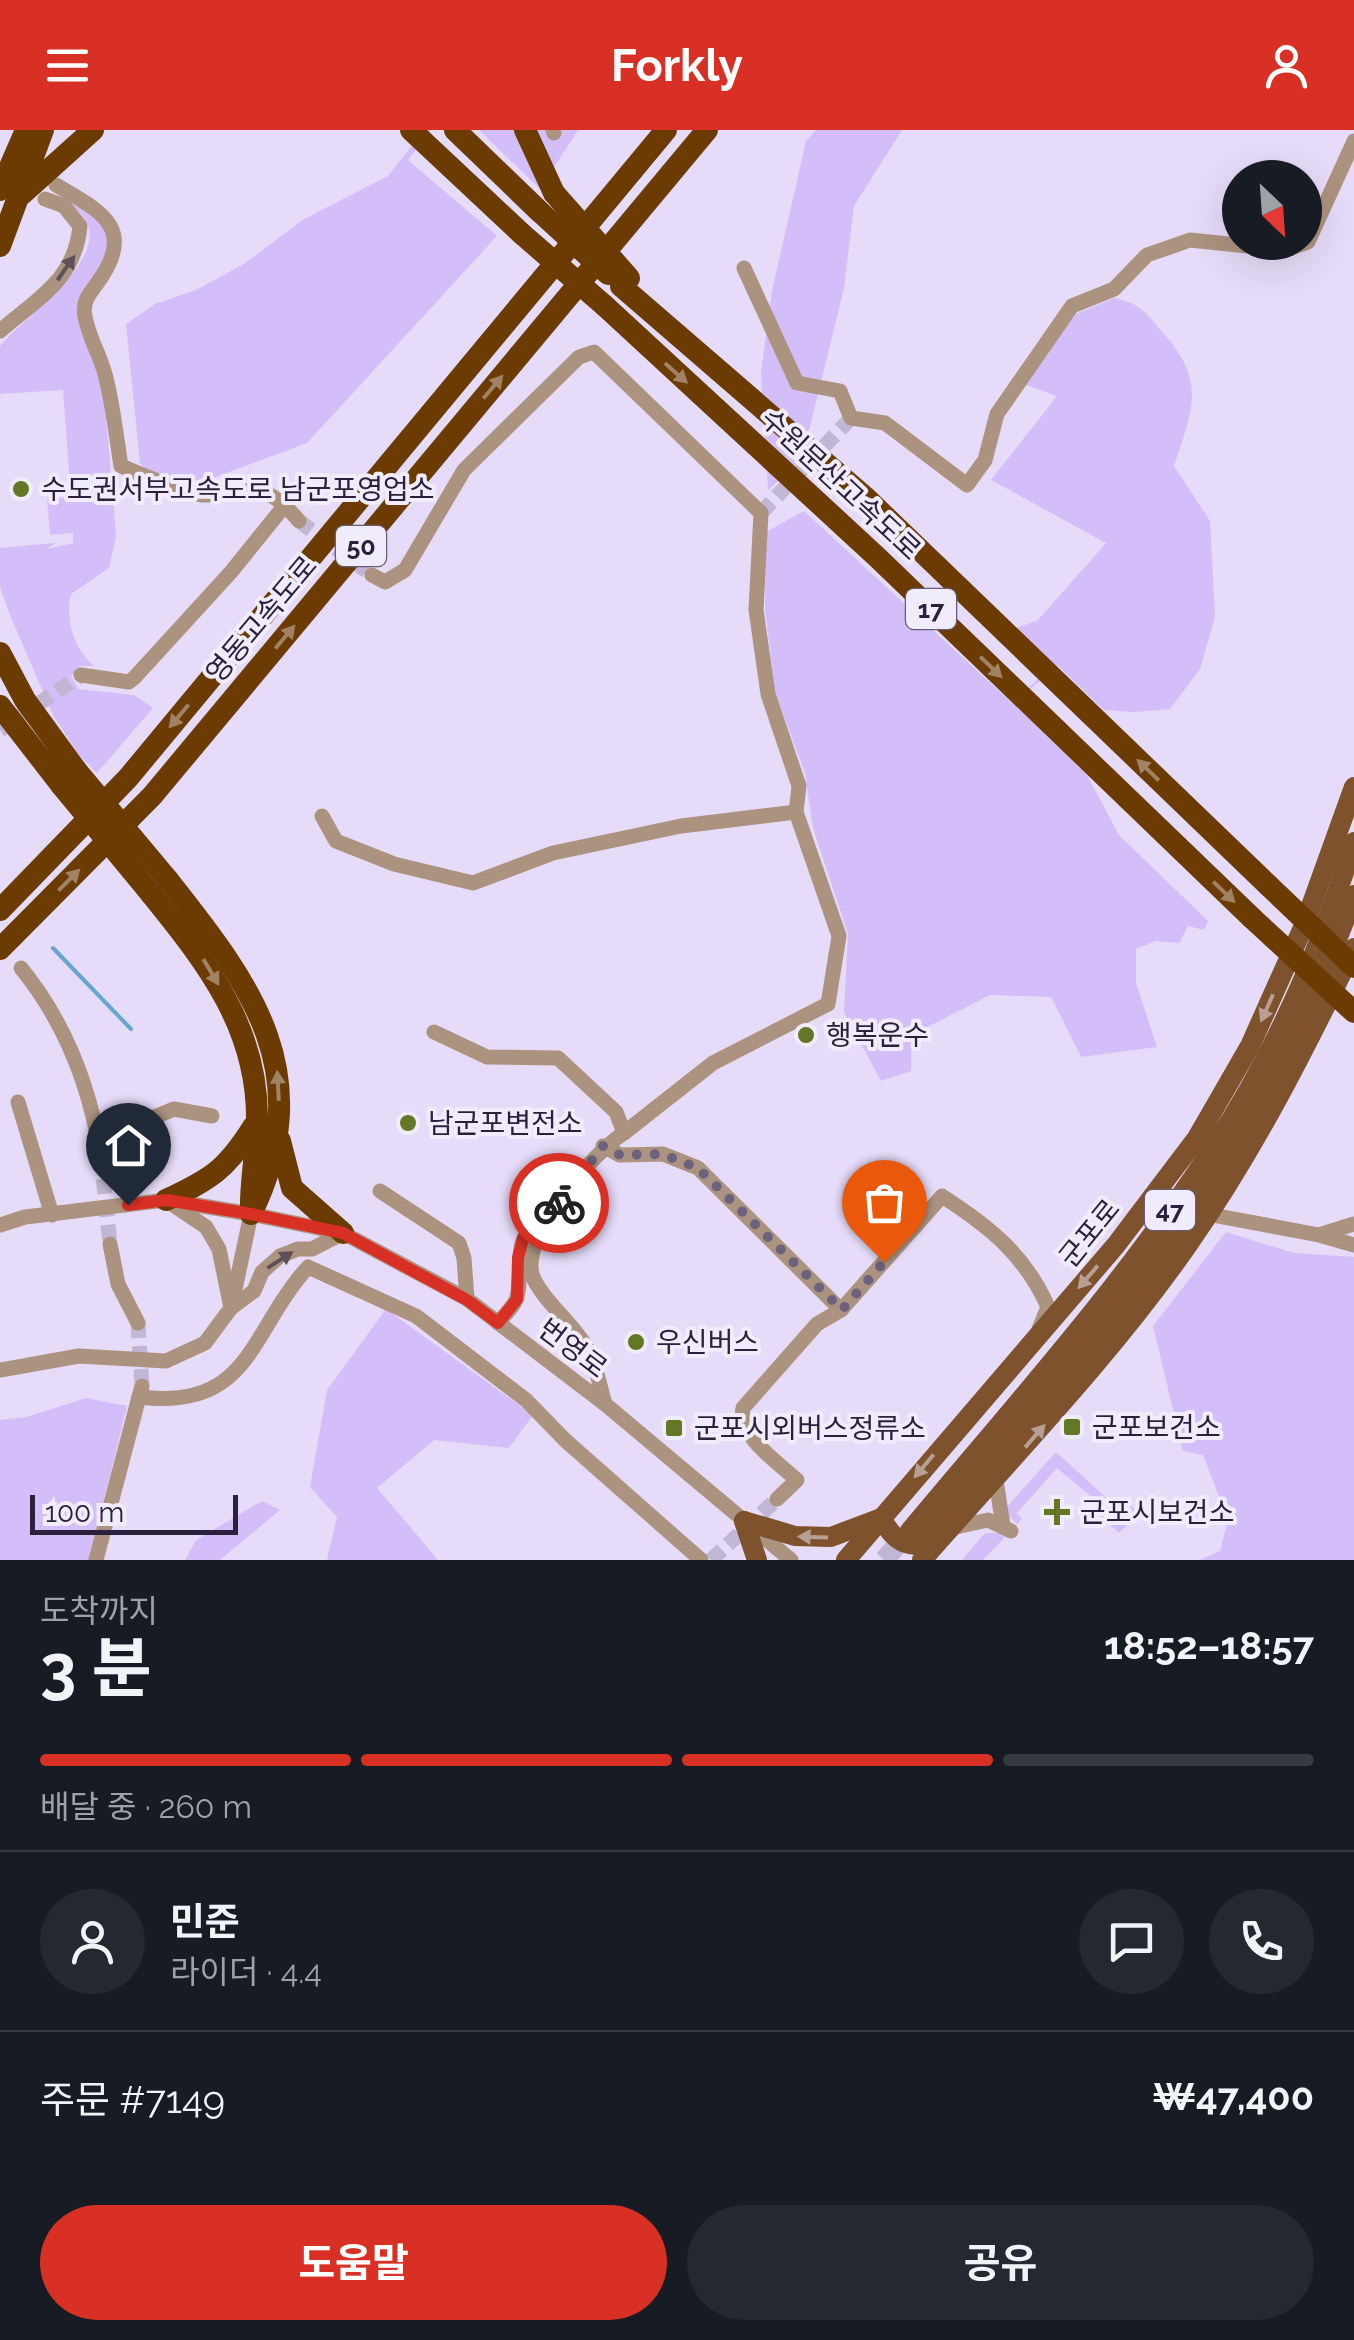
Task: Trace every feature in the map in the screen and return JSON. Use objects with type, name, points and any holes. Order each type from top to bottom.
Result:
[{"type":"highway","points":[[0,246],[9,130]]},
{"type":"highway","points":[[5,191],[26,130]]},
{"type":"highway","points":[[5,191],[43,130]]},
{"type":"highway","points":[[5,191],[92,130]]},
{"type":"highway","points":[[397,130],[454,170]]},
{"type":"highway","name":"수원문산고속도로","points":[[411,130],[878,558],[1354,1012]]},
{"type":"highway","name":"수원문산고속도로","points":[[455,130],[547,202],[677,336],[865,497],[1354,968]]},
{"type":"highway","points":[[525,130],[547,202]]},
{"type":"highway","points":[[577,235],[651,130]]},
{"type":"highway","name":"영동고속도로","points":[[0,910],[128,778],[666,130]]},
{"type":"highway","name":"영동고속도로","points":[[0,948],[152,796],[707,130]]},
{"type":"highway","points":[[0,653],[69,778]]},
{"type":"highway","points":[[0,706],[69,778],[160,887],[226,952],[258,1009],[278,1074],[278,1135],[268,1180],[251,1214]]},
{"type":"highway","points":[[160,887],[240,1024],[252,1074],[257,1120],[251,1214]]},
{"type":"highway","points":[[166,1200],[210,1179],[236,1154],[257,1120]]},
{"type":"highway","points":[[278,1135],[292,1188],[343,1233]]},
{"type":"main road","name":"군포로","points":[[846,1560],[1116,1245],[1197,1138],[1250,1046],[1297,941],[1354,787]]},
{"type":"main road","name":"군포로","points":[[929,1544],[1217,1143],[1269,1050],[1329,922],[1354,842]]},
{"type":"main road","name":"47","points":[[929,1544],[1152,1266],[1214,1176],[1266,1089],[1314,994],[1354,894]]},
{"type":"main road","name":"47","points":[[929,1544],[996,1480],[1112,1344],[1188,1245],[1288,1084],[1354,948]]},
{"type":"main road","points":[[744,1522],[795,1536],[831,1538],[881,1518],[890,1536],[901,1544],[929,1544]]},
{"type":"main road","points":[[744,1522],[758,1560]]},
{"type":"street","points":[[744,268],[797,383],[840,390],[851,418],[885,424],[966,485],[985,460],[997,414],[1072,306],[1114,289],[1146,255],[1190,240],[1286,250],[1308,242],[1354,141]]},
{"type":"street","points":[[56,184],[100,210],[112,228],[114,253],[84,301],[85,316],[104,372],[121,466],[199,495],[248,488],[280,499],[299,521]]},
{"type":"street","points":[[0,331],[64,274],[78,250],[80,226],[64,206],[45,199]]},
{"type":"street","points":[[372,575],[385,582],[405,570],[464,470],[579,356],[594,352],[761,513],[756,610],[768,694],[799,786],[796,812],[839,936],[828,1004],[714,1064],[603,1146],[549,1216],[530,1254],[534,1278],[589,1351],[606,1404]]},
{"type":"street","points":[[80,675],[128,682],[135,677],[285,505]]},
{"type":"street","points":[[322,816],[336,841],[394,864],[473,882],[552,853],[680,826],[796,812]]},
{"type":"street","points":[[21,968],[48,1000],[70,1047],[94,1111],[100,1148],[174,1110],[212,1116]]},
{"type":"street","points":[[434,1032],[487,1056],[558,1058],[616,1112],[624,1133]]},
{"type":"street","points":[[18,1102],[52,1214]]},
{"type":"street","points":[[603,1146],[620,1155],[662,1154],[698,1168],[842,1310]]},
{"type":"street","points":[[380,1191],[458,1242],[464,1258],[467,1300]]},
{"type":"street","points":[[777,1499],[797,1480],[746,1431],[744,1408],[818,1324],[842,1310],[942,1196],[988,1226],[1034,1276],[1048,1307],[1035,1340]]},
{"type":"street","points":[[166,1200],[206,1227],[219,1250],[232,1308]]},
{"type":"street","name":"번영로","points":[[0,1224],[25,1217],[166,1200],[343,1233],[467,1300],[606,1404],[791,1560]]},
{"type":"street","points":[[232,1308],[251,1214]]},
{"type":"street","points":[[1207,1214],[1354,1245]]},
{"type":"street","points":[[498,1323],[517,1299],[518,1258],[523,1238],[549,1216]]},
{"type":"street","points":[[1319,1235],[1354,1224]]},
{"type":"street","points":[[0,1370],[80,1356],[166,1361],[206,1344],[232,1308],[254,1291],[262,1272],[280,1256],[312,1248],[343,1233]]},
{"type":"street","points":[[110,1244],[118,1284],[138,1322]]},
{"type":"street","points":[[96,1560],[141,1392],[169,1401],[205,1395],[244,1364],[290,1287],[308,1267],[312,1248]]},
{"type":"street","points":[[308,1267],[416,1316],[526,1400],[566,1441],[701,1560]]},
{"type":"street","points":[[929,1544],[988,1520],[1007,1528],[996,1480]]},
{"type":"shaded area","points":[[424,130],[431,130],[408,160],[497,236],[307,443],[170,494],[140,463],[126,324],[155,304],[196,290],[244,264],[304,219],[388,176]]},
{"type":"shaded area","points":[[479,130],[578,130],[540,189]]},
{"type":"shaded area","points":[[816,130],[902,130],[854,206],[844,288],[802,459],[768,490],[761,372],[772,291],[806,141]]},
{"type":"shaded area","points":[[59,199],[92,212],[104,226],[109,244],[81,329],[99,371],[105,403],[116,536],[109,568],[71,594],[72,633],[94,666],[80,666],[71,676],[78,689],[134,695],[153,708],[97,773],[79,755],[53,715],[0,587],[0,548],[55,543],[47,549],[73,543],[73,533],[50,535],[47,499],[71,497],[63,390],[0,394],[0,346],[64,284],[88,246],[89,228],[79,212]]},
{"type":"shaded area","points":[[1114,298],[1131,303],[1147,315],[1178,351],[1186,367],[1192,397],[1174,466],[1210,521],[1215,617],[1200,669],[1170,709],[1104,710],[1057,665],[1014,704],[1087,775],[1119,835],[1208,921],[1204,930],[1188,926],[1179,943],[1156,941],[1136,949],[1136,983],[1157,1047],[1081,1057],[1051,997],[990,995],[912,1035],[911,1071],[881,1081],[844,1012],[848,934],[813,828],[805,773],[775,692],[765,609],[766,532],[804,511],[1012,703],[1054,664],[1017,628],[1038,620],[1106,543],[991,480],[1057,396],[1026,385],[1076,314]]},
{"type":"shaded area","points":[[1226,1232],[1294,1253],[1354,1257],[1354,1560],[1200,1560],[1220,1551],[1228,1520],[1203,1455],[1183,1451],[1153,1326]]},
{"type":"shaded area","points":[[386,1309],[533,1415],[509,1448],[434,1440],[377,1488],[438,1560],[327,1560],[337,1517],[310,1487],[327,1390]]},
{"type":"shaded area","points":[[86,1398],[127,1406],[89,1560],[0,1560],[0,1420],[26,1417]]},
{"type":"shaded area","points":[[1056,1452],[1111,1502],[1127,1501],[1135,1510],[1131,1522],[1119,1533],[1093,1508],[1098,1502],[1057,1468],[1017,1513],[1022,1519],[1017,1524],[1003,1511]]},
{"type":"shaded area","points":[[262,1501],[280,1510],[220,1560],[185,1560],[196,1540]]},
{"type":"shaded area","points":[[985,1533],[1005,1537],[983,1560],[962,1560]]},
{"type":"waterway","points":[[53,948],[131,1029]]},
{"type":"tunnel","points":[[761,513],[851,418]]},
{"type":"tunnel","points":[[299,521],[372,575]]},
{"type":"tunnel","points":[[0,730],[81,675]]},
{"type":"tunnel","points":[[101,1156],[110,1244]]},
{"type":"tunnel","points":[[138,1323],[142,1386]]},
{"type":"tunnel","points":[[711,1560],[777,1499]]},
{"type":"tunnel","points":[[884,1560],[910,1531]]},
{"type":"way so far","points":[[559,1203],[603,1146],[620,1155],[662,1154],[698,1168],[842,1310],[884,1262]]},
{"type":"place","name":"수도권서부고속도로 남군포영업소","points":[[21,489]]},
{"type":"place","name":"행복운수","points":[[806,1035]]},
{"type":"place","name":"남군포변전소","points":[[408,1123]]},
{"type":"place","name":"우신버스","points":[[636,1342]]},
{"type":"place","name":"군포보건소","points":[[1072,1427]]},
{"type":"place","name":"군포시외버스정류소","points":[[674,1428]]},
{"type":"place","name":"군포시보건소","points":[[1057,1512]]},
{"type":"route","points":[[128,1205],[166,1200],[343,1233],[467,1300],[498,1323],[517,1299],[518,1258],[523,1238],[559,1203]]}]
